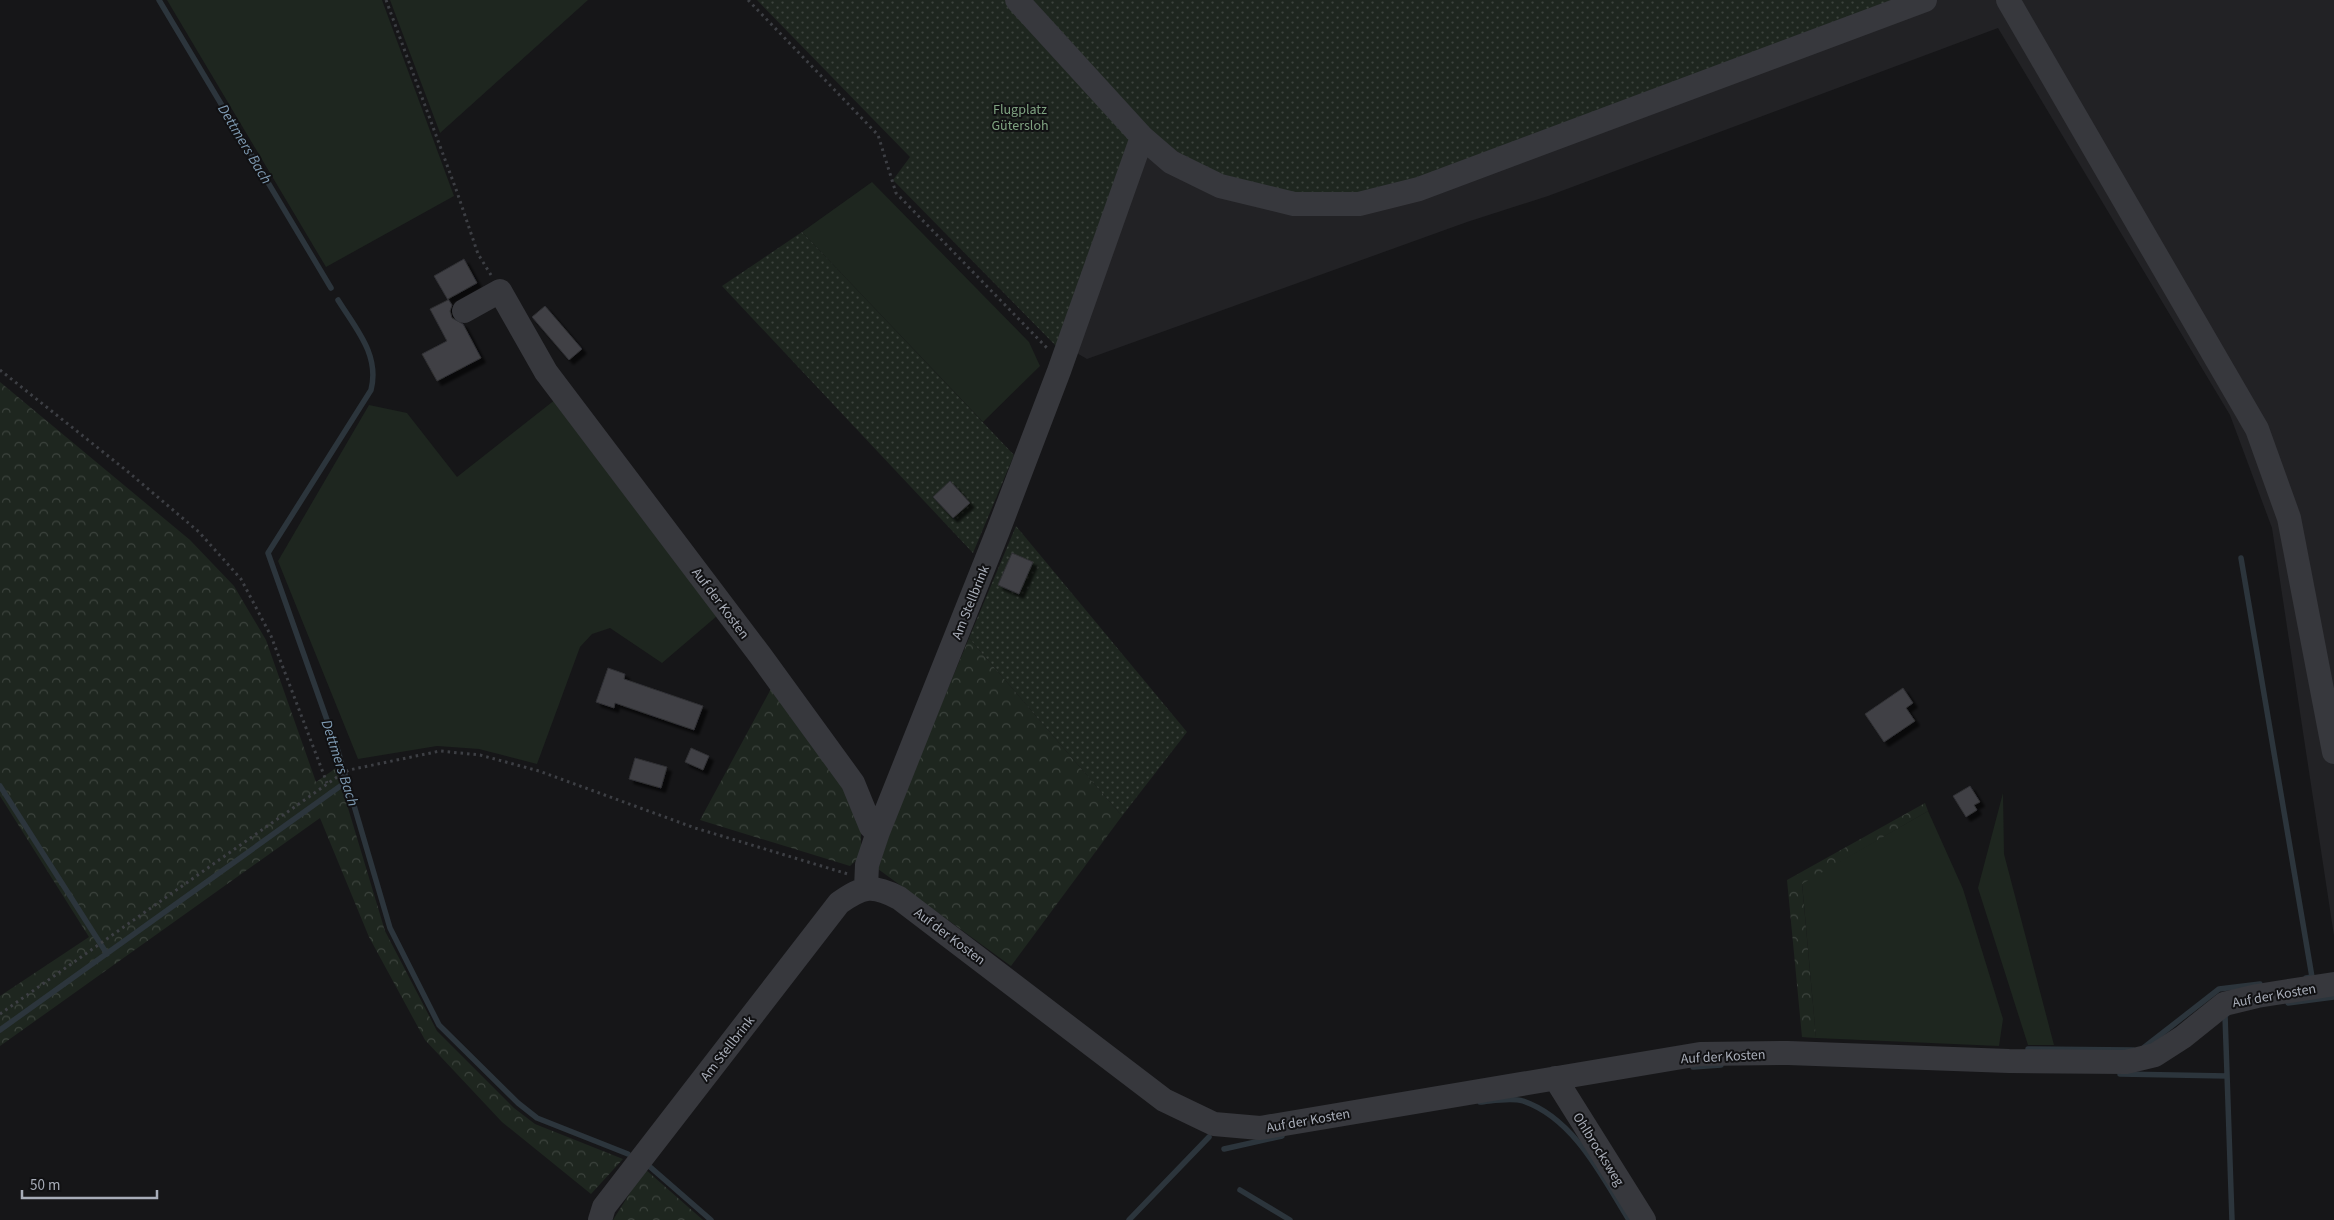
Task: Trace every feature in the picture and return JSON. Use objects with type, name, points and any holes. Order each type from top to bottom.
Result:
[{"type":"street","points":[[1017,0],[1142,137],[1171,162],[1220,186],[1294,204],[1359,204],[1419,188],[1925,0]]},
{"type":"street","points":[[2008,0],[2256,429],[2289,518],[2334,752]]},
{"type":"street","name":"Am Stellbrink","points":[[878,832],[995,540],[1059,371],[1142,137]]},
{"type":"street","points":[[464,311],[500,291]]},
{"type":"street","name":"Auf der Kosten","points":[[500,291],[546,372],[760,655],[853,784],[871,827],[878,832]]},
{"type":"street","points":[[866,888],[867,865],[878,832]]},
{"type":"street","name":"Auf der Kosten","points":[[866,888],[883,890],[899,898],[1164,1100],[1214,1124],[1260,1128],[1700,1054],[1788,1053],[2008,1061],[2126,1062],[2155,1055],[2183,1037],[2224,1004],[2257,996],[2334,984]]},
{"type":"street","name":"Am Stellbrink","points":[[600,1220],[604,1207],[839,903],[853,893],[866,888]]},
{"type":"street","name":"Ohlbrocksweg","points":[[1555,1078],[1644,1220]]},
{"type":"path","points":[[386,0],[478,254],[500,291]]},
{"type":"path","points":[[748,0],[878,134],[896,193],[1047,348],[1059,371]]},
{"type":"path","points":[[0,370],[127,471],[199,532],[242,579],[271,636],[327,783]]},
{"type":"path","points":[[0,1014],[340,775],[349,770],[440,752],[480,755],[539,771],[695,828],[850,874],[866,888]]},
{"type":"shaded area","points":[[761,0],[2334,0],[2334,936],[2272,528],[2230,415],[1998,28],[1548,196],[1467,222],[1087,359],[1068,348],[914,160]]},
{"type":"green space","points":[[167,0],[382,0],[454,196],[326,267]]},
{"type":"green space","points":[[390,0],[588,0],[440,133]]},
{"type":"green space","name":"Flugplatz Gütersloh","points":[[757,0],[1904,0],[1405,182],[1353,194],[1299,193],[1262,186],[1227,176],[1202,166],[1183,155],[1165,143],[1142,123],[1059,349],[893,180],[910,157]]},
{"type":"green space","points":[[872,182],[1029,342],[1040,366],[983,422],[802,232]]},
{"type":"green space","points":[[802,232],[1014,455],[973,553],[722,286]]},
{"type":"green space","points":[[0,382],[190,540],[234,586],[266,640],[316,782],[336,768],[385,931],[437,1031],[514,1108],[535,1124],[623,1159],[591,1194],[502,1122],[425,1040],[369,937],[320,818],[0,1046],[0,996],[89,937],[0,796]]},
{"type":"green space","points":[[556,399],[717,616],[662,663],[610,628],[592,634],[580,647],[537,764],[479,749],[437,746],[358,759],[278,561],[369,405],[407,413],[457,477]]},
{"type":"green space","points":[[1016,526],[1187,732],[1122,816],[969,638]]},
{"type":"green space","points":[[969,638],[1122,816],[1011,966],[878,869],[896,813]]},
{"type":"green space","points":[[772,687],[847,787],[861,824],[861,856],[850,866],[700,820]]},
{"type":"green space","points":[[2003,793],[2004,854],[2054,1045],[2028,1045],[1978,888]]},
{"type":"green space","points":[[1925,803],[1928,811],[1802,884],[1816,1038],[1802,1037],[1787,880]]},
{"type":"green space","points":[[1928,811],[1963,889],[2003,1019],[1999,1046],[1816,1038],[1802,883]]},
{"type":"green space","points":[[645,1169],[703,1220],[613,1220]]},
{"type":"building","points":[[464,259],[477,283],[448,299],[452,305],[450,311],[452,318],[463,324],[481,358],[437,381],[422,354],[447,341],[430,309],[448,300],[434,276]]},
{"type":"building","points":[[545,306],[582,349],[569,360],[532,317]]},
{"type":"building","points":[[950,481],[970,503],[953,518],[933,497]]},
{"type":"building","points":[[1012,553],[1033,562],[1019,594],[998,585]]},
{"type":"building","points":[[608,668],[625,674],[624,679],[703,706],[694,730],[615,703],[614,708],[596,702]]},
{"type":"building","points":[[1903,688],[1913,703],[1906,708],[1915,721],[1884,742],[1865,714]]},
{"type":"building","points":[[691,748],[709,756],[703,770],[685,762]]},
{"type":"building","points":[[635,758],[667,767],[661,788],[629,779]]},
{"type":"building","points":[[1970,786],[1980,802],[1974,805],[1977,810],[1966,817],[1953,796]]},
{"type":"waterway","name":"Dettmers Bach","points":[[159,0],[331,288]]},
{"type":"waterway","name":"Dettmers Bach","points":[[338,300],[365,343],[372,365],[371,390],[268,553],[338,751],[390,928],[439,1025],[518,1103],[537,1118],[628,1154]]},
{"type":"waterway","points":[[2241,558],[2312,977],[2306,978]]},
{"type":"waterway","points":[[0,1030],[346,782]]},
{"type":"waterway","points":[[0,786],[107,954]]},
{"type":"waterway","points":[[2142,1049],[2219,989],[2260,984]]},
{"type":"waterway","points":[[2288,1003],[2334,997]]},
{"type":"waterway","points":[[2227,1014],[2225,1015],[2232,1220]]},
{"type":"waterway","points":[[2028,1049],[2133,1050]]},
{"type":"waterway","points":[[1693,1067],[1721,1065]]},
{"type":"waterway","points":[[2120,1074],[2227,1076]]},
{"type":"waterway","points":[[1480,1102],[1507,1099],[1523,1101],[1541,1109],[1557,1121],[1585,1151],[1629,1220]]},
{"type":"waterway","points":[[1224,1149],[1282,1136]]},
{"type":"waterway","points":[[1129,1220],[1209,1137]]},
{"type":"waterway","name":"Dettmers Bach","points":[[649,1166],[711,1220]]},
{"type":"waterway","points":[[1240,1190],[1290,1220]]}]
